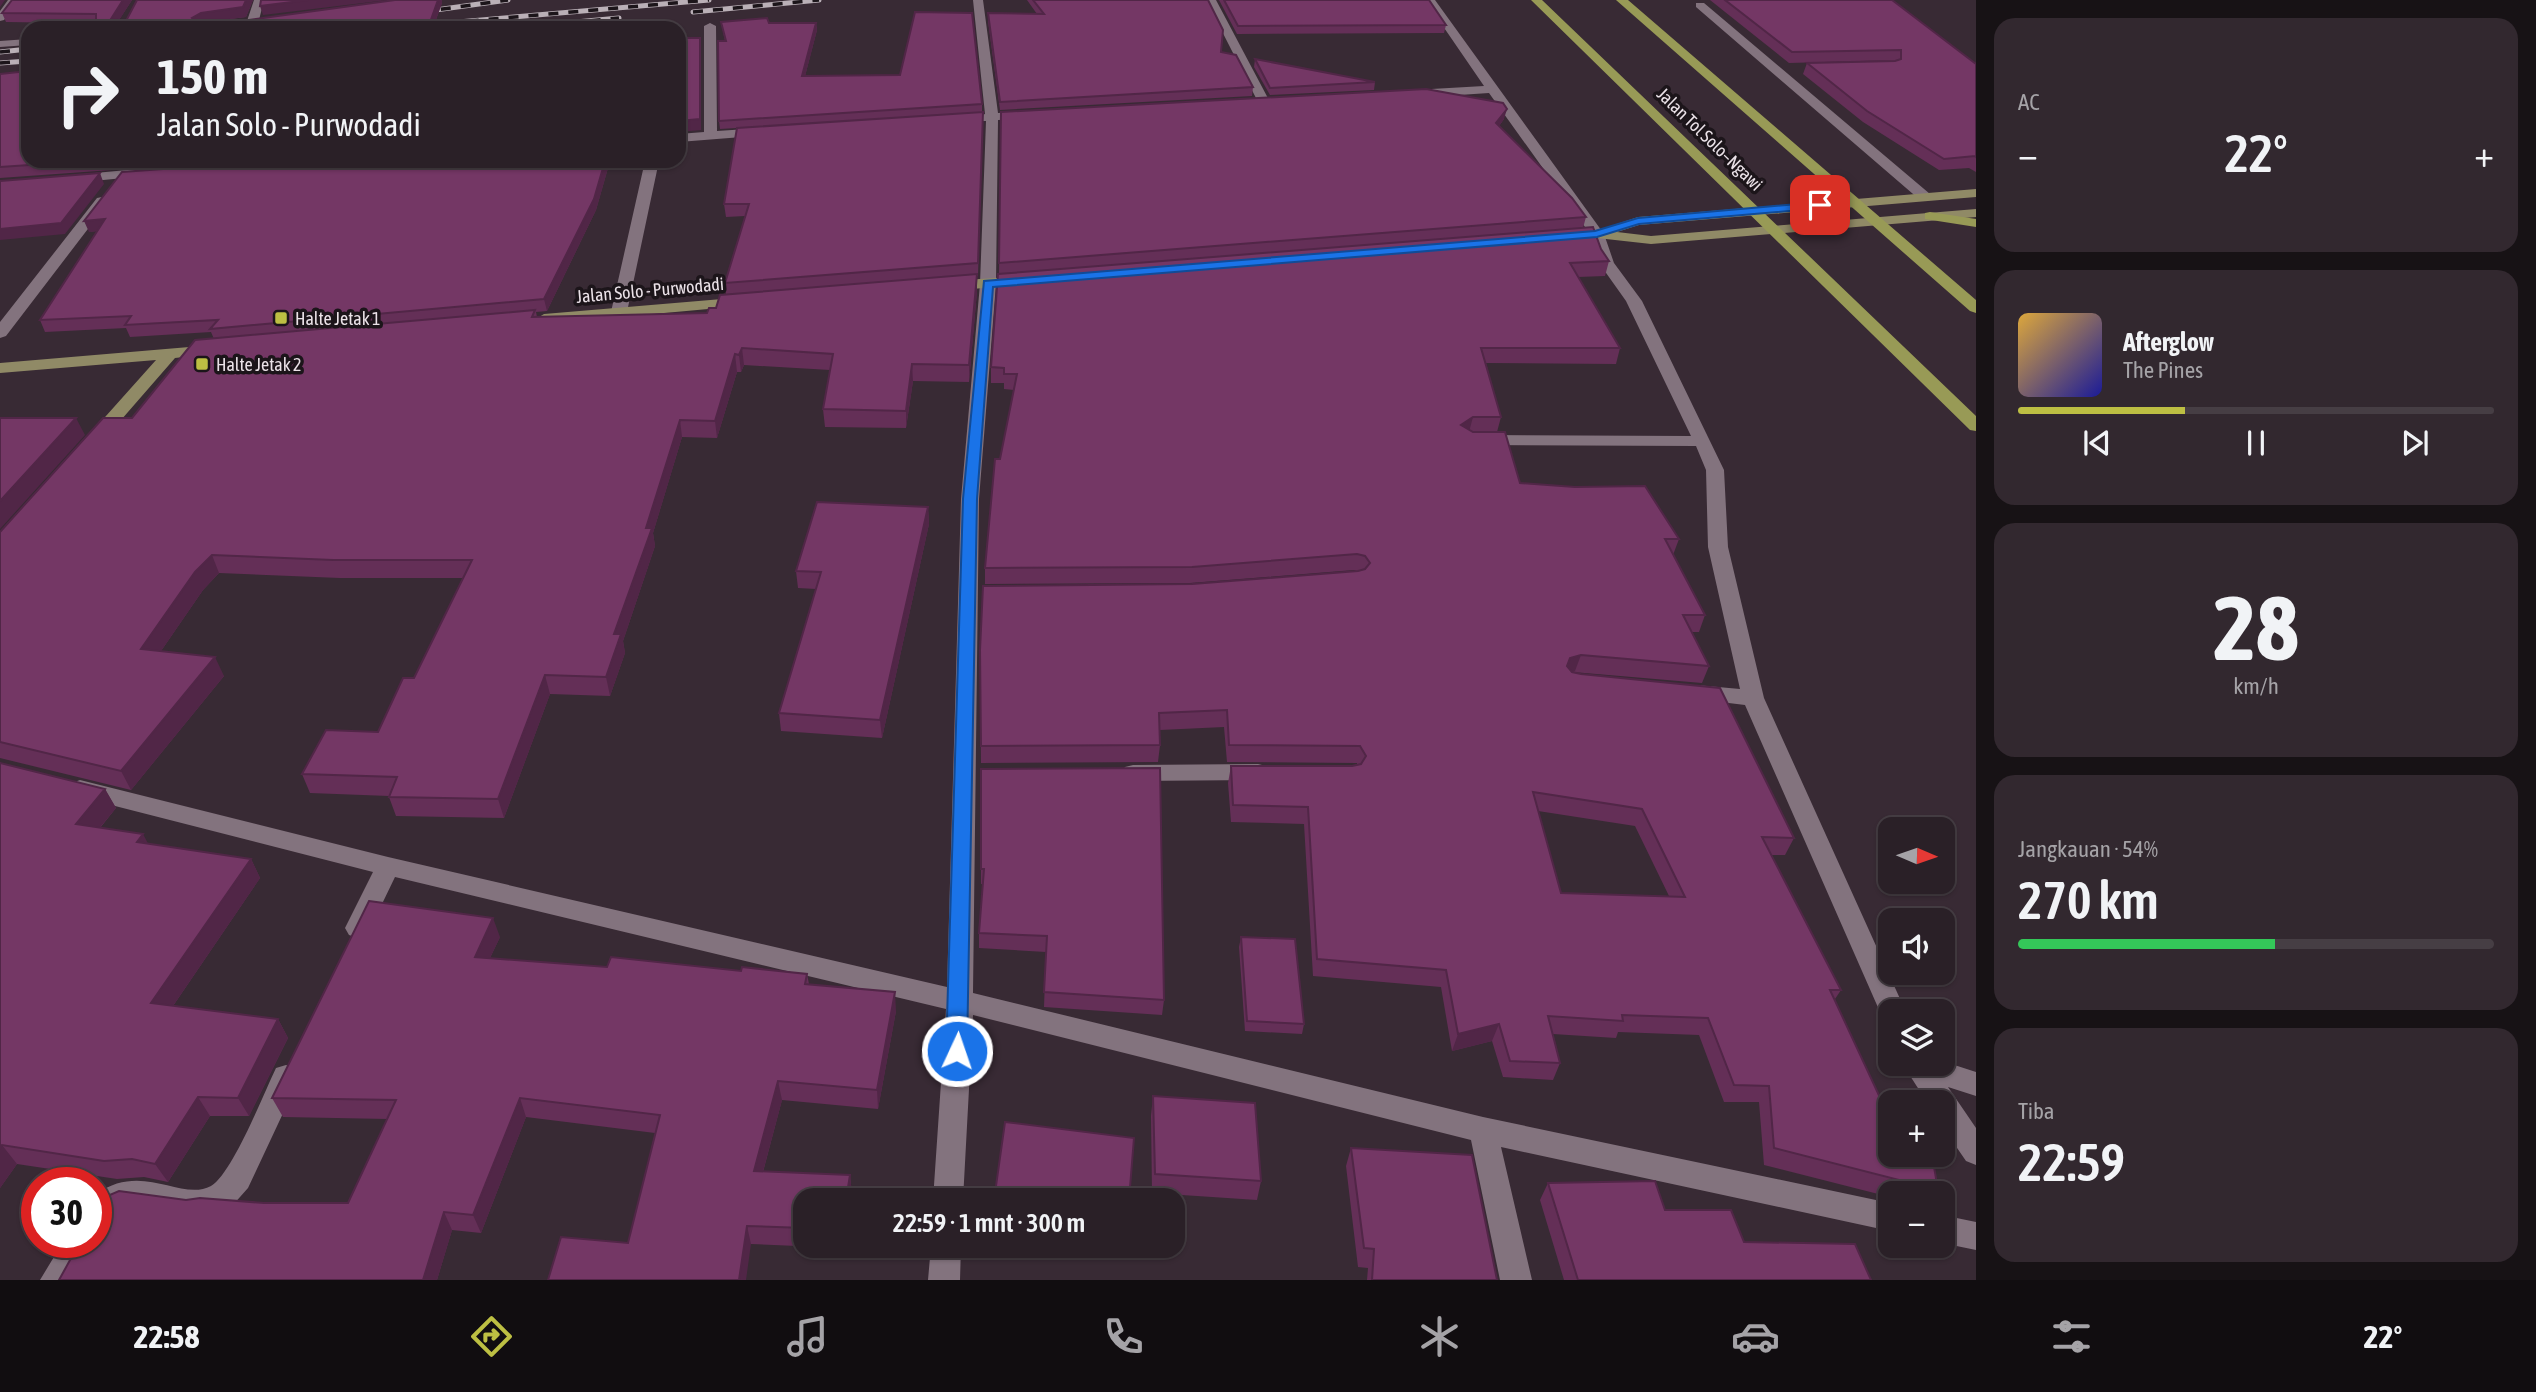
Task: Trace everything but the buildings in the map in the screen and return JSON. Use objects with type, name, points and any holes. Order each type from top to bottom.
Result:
[{"type":"highway","name":"Jalan Tol Solo–Ngawi","points":[[1535,0],[1973,423]]},
{"type":"highway","points":[[1621,0],[1976,308]]},
{"type":"highway","points":[[1930,216],[1976,223]]},
{"type":"main road","points":[[1597,234],[1638,221],[1976,193]]},
{"type":"main road","points":[[1555,238],[1597,234],[1651,240],[1976,213]]},
{"type":"main road","points":[[933,288],[1043,279]]},
{"type":"main road","name":"Jalan Solo - Purwodadi","points":[[524,320],[756,301]]},
{"type":"main road","points":[[0,368],[226,348]]},
{"type":"main road","points":[[81,454],[171,354]]},
{"type":"street","points":[[0,18],[14,0]]},
{"type":"street","points":[[248,21],[259,0]]},
{"type":"street","points":[[949,1188],[960,1001],[963,774],[975,594],[971,485],[988,284],[992,117],[978,0]]},
{"type":"street","points":[[1211,0],[1264,102]]},
{"type":"street","points":[[1430,0],[1597,234],[1607,264],[1634,301],[1703,441],[1715,470],[1718,547],[1753,698],[1887,999]]},
{"type":"street","points":[[1700,5],[1785,69],[1925,197]]},
{"type":"street","points":[[709,26],[711,136]]},
{"type":"street","points":[[0,44],[21,42]]},
{"type":"street","points":[[1398,94],[1492,89]]},
{"type":"street","points":[[965,119],[1046,114]]},
{"type":"street","points":[[686,138],[778,131]]},
{"type":"street","points":[[58,180],[158,168]]},
{"type":"street","points":[[619,312],[650,168]]},
{"type":"street","points":[[0,333],[122,174]]},
{"type":"street","points":[[1469,440],[1703,441]]},
{"type":"street","points":[[1671,690],[1753,698]]},
{"type":"street","points":[[1114,773],[1280,772]]},
{"type":"street","points":[[963,774],[990,774]]},
{"type":"street","points":[[54,782],[388,866],[960,1001],[1483,1130],[1878,1214]]},
{"type":"street","points":[[346,953],[388,866]]},
{"type":"street","points":[[112,1200],[135,1192],[203,1203],[216,1200],[231,1188],[298,1053]]},
{"type":"street","points":[[1924,1076],[1976,1152]]},
{"type":"street","points":[[1951,1076],[1976,1084]]},
{"type":"street","points":[[1483,1130],[1516,1280]]},
{"type":"street","points":[[1955,1232],[1976,1236]]},
{"type":"street","points":[[56,1280],[70,1258]]},
{"type":"street","points":[[944,1280],[945,1258]]},
{"type":"railway","points":[[421,12],[508,0]]},
{"type":"railway","points":[[469,21],[709,0]]},
{"type":"railway","points":[[693,12],[819,0]]},
{"type":"railway","points":[[587,21],[619,18]]},
{"type":"railway","points":[[0,52],[21,50]]},
{"type":"railway","points":[[0,63],[21,62]]},
{"type":"place","name":"Halte Jetak 1","points":[[281,318]]},
{"type":"place","name":"Halte Jetak 2","points":[[202,364]]},
{"type":"route","points":[[957,1051],[970,499],[988,284],[1597,234],[1638,221],[1820,205]]}]
